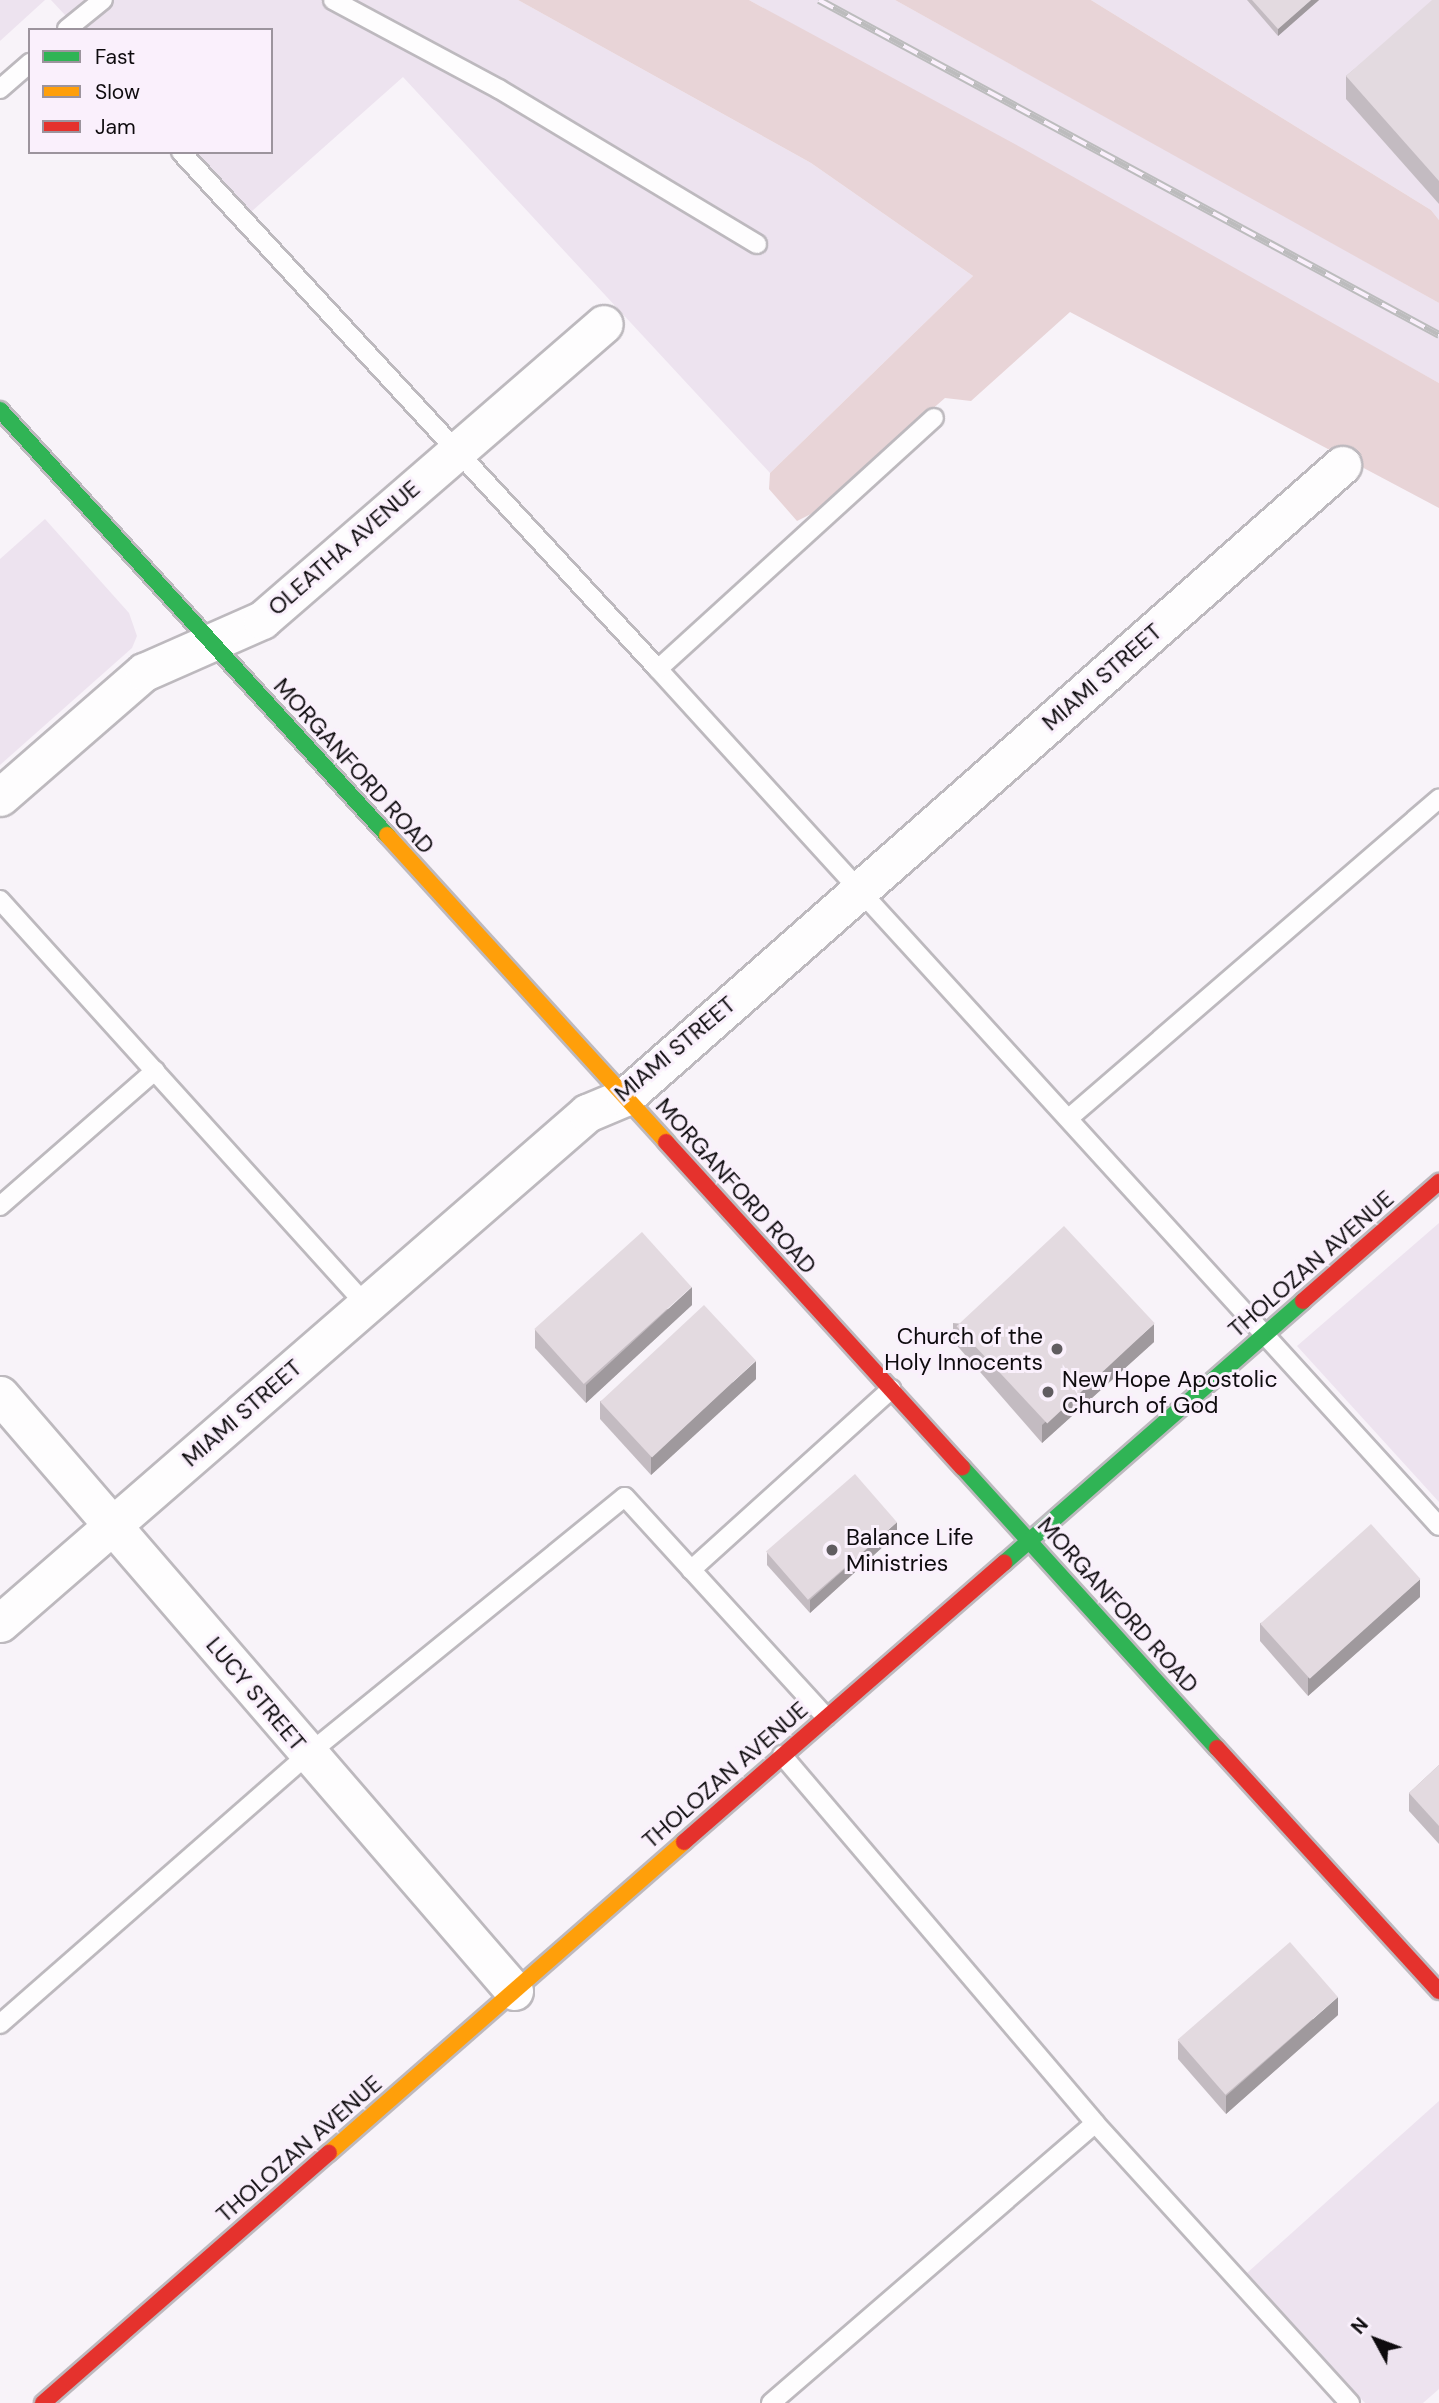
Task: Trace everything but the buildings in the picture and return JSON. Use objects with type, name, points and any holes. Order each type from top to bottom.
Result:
[{"type":"street","name":"OLEATHA AVENUE","points":[[0,797],[144,672],[209,641],[262,620],[604,324]]},
{"type":"street","name":"MORGANFORD ROAD","points":[[0,411],[1439,1991]]},
{"type":"street","name":"MIAMI STREET","points":[[0,1623],[587,1113],[625,1097],[1342,465]]},
{"type":"street","name":"THOLOZAN AVENUE","points":[[43,2403],[782,1755],[1030,1543],[1439,1182]]},
{"type":"street","name":"LUCY STREET","points":[[0,1395],[307,1755],[514,1991]]},
{"type":"lane","points":[[69,28],[103,0]]},
{"type":"lane","points":[[332,0],[499,89],[757,244]]},
{"type":"lane","points":[[0,89],[28,65]]},
{"type":"lane","points":[[183,154],[658,669],[1439,1526]]},
{"type":"lane","points":[[658,669],[934,418]]},
{"type":"lane","points":[[1069,1118],[1439,799]]},
{"type":"lane","points":[[0,900],[366,1306]]},
{"type":"lane","points":[[0,1206],[155,1071]]},
{"type":"lane","points":[[691,1570],[891,1389]]},
{"type":"lane","points":[[0,2024],[307,1755],[625,1497],[826,1717]]},
{"type":"lane","points":[[782,1755],[1096,2123],[1350,2403]]},
{"type":"lane","points":[[771,2403],[1096,2123]]},
{"type":"shaded area","points":[[0,0],[45,0],[0,41]]},
{"type":"shaded area","points":[[51,0],[518,0],[811,163],[973,276],[770,473],[403,77],[251,212],[197,154],[273,154],[273,28],[77,28]]},
{"type":"shaded area","points":[[518,0],[749,0],[1022,148],[1439,383],[1439,508],[1070,312],[971,401],[945,398],[813,513],[797,521],[769,489],[770,473],[973,276],[811,163]]},
{"type":"shaded area","points":[[749,0],[895,0],[1283,215],[1439,303],[1439,383]]},
{"type":"shaded area","points":[[895,0],[1091,0],[1431,210],[1439,220],[1439,303]]},
{"type":"shaded area","points":[[1091,0],[1439,0],[1439,220],[1431,210]]},
{"type":"shaded area","points":[[45,519],[129,613],[137,636],[132,648],[0,765],[0,559]]},
{"type":"shaded area","points":[[1439,1223],[1439,1502],[1297,1346]]},
{"type":"shaded area","points":[[1439,2101],[1439,2389],[1423,2403],[1365,2403],[1247,2273]]},
{"type":"railway","points":[[819,0],[1439,335]]},
{"type":"traffic: fast","points":[[0,410],[387,835]]},
{"type":"traffic: fast","points":[[1004,1563],[1303,1301]]},
{"type":"traffic: fast","points":[[962,1467],[1217,1748]]},
{"type":"traffic: slow","points":[[387,835],[666,1142]]},
{"type":"traffic: slow","points":[[329,2153],[684,1842]]},
{"type":"traffic: jam","points":[[666,1142],[962,1467]]},
{"type":"traffic: jam","points":[[1303,1301],[1439,1182]]},
{"type":"traffic: jam","points":[[684,1842],[1004,1563]]},
{"type":"traffic: jam","points":[[1217,1748],[1439,1991]]},
{"type":"traffic: jam","points":[[43,2403],[329,2153]]},
{"type":"place","name":"Church of the Holy Innocents","points":[[1057,1349]]},
{"type":"place","name":"New Hope Apostolic Church of God","points":[[1048,1392]]},
{"type":"place","name":"Balance Life Ministries","points":[[832,1550]]}]
